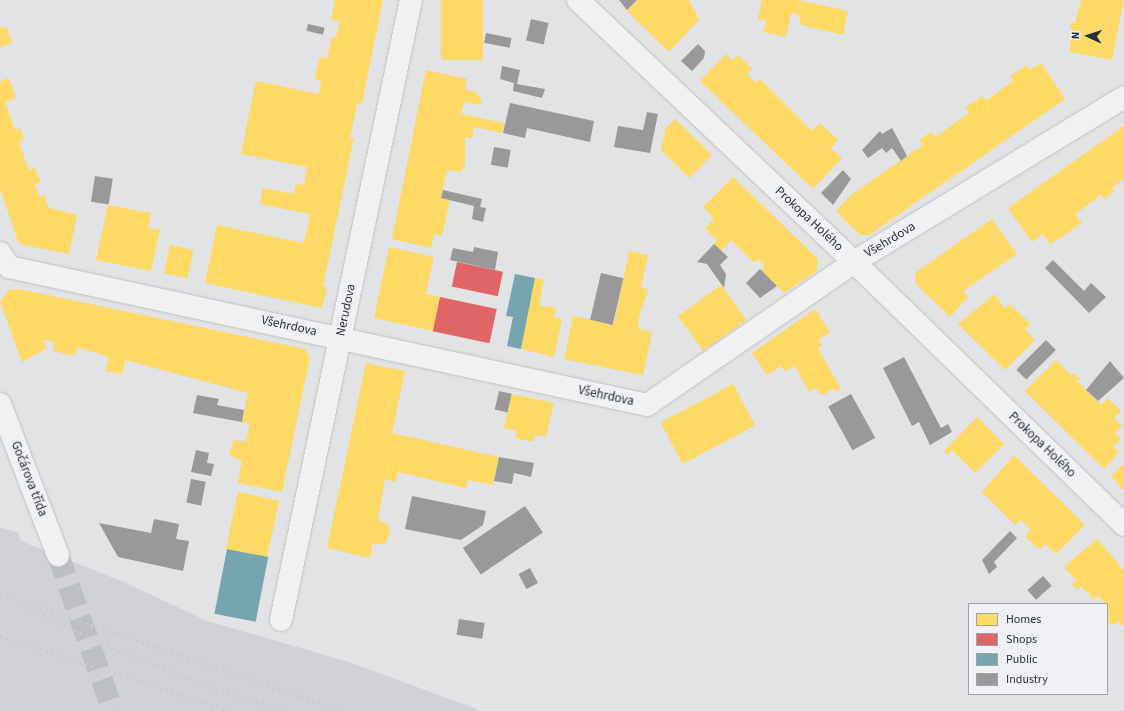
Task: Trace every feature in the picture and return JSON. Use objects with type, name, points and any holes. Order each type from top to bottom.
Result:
[{"type":"street","name":"Nerudova","points":[[281,620],[411,0]]},
{"type":"street","name":"Prokopa Holého","points":[[578,0],[854,262],[1124,525]]},
{"type":"street","name":"Všehrdova","points":[[4,260],[340,337],[647,405],[854,262],[1124,97]]},
{"type":"street","name":"Gočárova třída","points":[[0,404],[58,555]]},
{"type":"shaded area","points":[[0,528],[18,532],[21,541],[126,583],[207,621],[349,662],[482,711],[0,711]]},
{"type":"building: Homes","points":[[335,0],[383,0],[362,103],[357,104],[350,138],[354,138],[323,286],[327,287],[322,308],[205,283],[217,225],[304,243],[310,214],[260,204],[263,188],[294,194],[296,184],[304,185],[307,167],[241,154],[256,81],[319,94],[321,81],[314,79],[320,57],[327,59],[332,37],[336,37],[340,21],[331,19]]},
{"type":"building: Homes","points":[[441,0],[483,0],[483,60],[441,60]]},
{"type":"building: Homes","points":[[637,0],[689,0],[699,20],[669,52],[627,11]]},
{"type":"building: Homes","points":[[762,0],[798,0],[848,11],[843,35],[801,25],[799,15],[791,13],[786,37],[763,32],[767,21],[758,19]]},
{"type":"building: Homes","points":[[1081,0],[1124,0],[1112,60],[1070,52],[1071,22],[1075,23]]},
{"type":"building: Homes","points":[[6,26],[12,43],[0,47],[0,28]]},
{"type":"building: Homes","points":[[726,54],[733,61],[738,55],[752,69],[747,74],[756,83],[760,79],[812,131],[820,123],[838,140],[831,148],[842,158],[813,189],[700,81]]},
{"type":"building: Homes","points":[[1041,63],[1065,99],[869,235],[860,235],[836,211],[851,195],[923,145],[919,140],[931,132],[935,137],[969,113],[965,108],[982,96],[986,101],[1013,81],[1010,76],[1027,65],[1030,70]]},
{"type":"building: Homes","points":[[426,70],[467,79],[465,90],[475,92],[482,100],[481,105],[464,102],[461,114],[504,123],[502,133],[474,127],[472,138],[465,137],[465,166],[459,172],[447,170],[441,198],[450,200],[442,236],[434,234],[431,248],[392,239]]},
{"type":"building: Homes","points":[[9,78],[16,98],[5,102],[15,130],[20,128],[24,140],[19,142],[29,170],[35,168],[41,182],[35,184],[39,197],[44,195],[49,208],[77,215],[69,254],[19,244],[0,189],[0,81]]},
{"type":"building: Homes","points":[[675,119],[712,155],[689,178],[661,150],[666,128]]},
{"type":"building: Homes","points":[[1124,126],[1124,179],[1112,188],[1114,191],[1104,199],[1101,195],[1075,214],[1082,223],[1059,239],[1050,244],[1043,234],[1032,242],[1008,208]]},
{"type":"building: Homes","points":[[733,177],[818,259],[817,271],[784,293],[761,270],[765,266],[758,259],[754,263],[731,240],[721,251],[713,244],[717,240],[705,228],[714,219],[703,207]]},
{"type":"building: Homes","points":[[108,205],[151,213],[148,228],[160,230],[151,271],[96,260]]},
{"type":"building: Homes","points":[[992,219],[1017,254],[963,291],[968,297],[950,317],[915,283],[916,272]]},
{"type":"building: Homes","points":[[170,245],[193,250],[187,278],[164,273]]},
{"type":"building: Homes","points":[[389,247],[434,257],[426,294],[440,297],[433,331],[374,318]]},
{"type":"building: Homes","points":[[629,251],[648,255],[641,288],[648,289],[638,321],[639,329],[652,332],[643,375],[564,359],[573,316],[614,324]]},
{"type":"building: Homes","points":[[535,278],[544,280],[539,305],[556,308],[554,317],[562,319],[554,357],[521,349]]},
{"type":"building: Homes","points":[[721,285],[746,320],[703,351],[678,316]]},
{"type":"building: Homes","points":[[19,289],[305,349],[310,357],[282,492],[238,483],[242,461],[229,455],[234,440],[246,442],[250,423],[242,422],[248,393],[125,360],[122,374],[105,371],[109,357],[77,347],[75,356],[53,351],[54,342],[42,339],[47,348],[22,362],[0,302],[9,290]]},
{"type":"building: Homes","points":[[995,294],[1005,309],[1010,304],[1031,324],[1025,329],[1035,340],[1005,370],[958,324]]},
{"type":"building: Homes","points":[[815,309],[830,332],[818,340],[822,345],[818,348],[841,389],[836,392],[834,388],[821,396],[816,388],[809,392],[795,366],[785,371],[781,366],[767,375],[752,353]]},
{"type":"building: Homes","points":[[1056,360],[1071,375],[1074,373],[1080,379],[1077,381],[1101,405],[1108,398],[1121,411],[1114,418],[1122,426],[1115,433],[1121,439],[1113,446],[1119,452],[1104,469],[1025,391]]},
{"type":"building: Homes","points":[[366,363],[405,371],[392,433],[499,457],[493,485],[468,480],[466,488],[398,472],[396,482],[385,479],[378,520],[388,524],[390,532],[385,544],[373,544],[370,558],[327,548]]},
{"type":"building: Homes","points":[[733,384],[755,425],[683,464],[661,422]]},
{"type":"building: Homes","points":[[512,394],[554,403],[546,437],[535,435],[533,442],[515,438],[517,431],[504,428]]},
{"type":"building: Homes","points":[[977,417],[1004,444],[975,473],[952,450],[948,455],[944,451]]},
{"type":"building: Homes","points":[[1014,455],[1085,525],[1056,554],[1045,544],[1041,549],[1036,547],[1025,536],[1031,530],[1021,520],[1015,525],[982,492]]},
{"type":"building: Homes","points":[[1124,464],[1124,490],[1111,476]]},
{"type":"building: Homes","points":[[238,492],[279,501],[267,557],[226,549]]},
{"type":"building: Homes","points":[[1097,539],[1124,570],[1124,627],[1118,621],[1113,625],[1109,623],[1108,603],[1106,603],[1097,596],[1093,599],[1081,586],[1077,590],[1072,584],[1076,580],[1064,567]]},
{"type":"building: Shops","points":[[457,262],[503,272],[498,296],[452,286]]},
{"type":"building: Shops","points":[[440,297],[497,309],[489,343],[433,331]]},
{"type":"building: Public","points":[[515,274],[535,278],[521,349],[507,346],[513,317],[506,316]]},
{"type":"building: Public","points":[[227,549],[268,557],[256,622],[214,614]]},
{"type":"building: Industry","points":[[619,0],[637,0],[627,10]]},
{"type":"building: Industry","points":[[531,19],[549,23],[544,44],[526,40]]},
{"type":"building: Industry","points":[[308,24],[325,28],[323,35],[306,31]]},
{"type":"building: Industry","points":[[486,33],[512,38],[510,48],[484,43]]},
{"type":"building: Industry","points":[[698,44],[705,51],[704,58],[692,71],[681,61]]},
{"type":"building: Industry","points":[[502,66],[520,70],[517,84],[545,89],[542,98],[513,91],[514,83],[500,79]]},
{"type":"building: Industry","points":[[510,103],[594,121],[590,142],[527,128],[525,138],[503,133]]},
{"type":"building: Industry","points":[[647,112],[658,114],[650,153],[614,147],[618,126],[643,130]]},
{"type":"building: Industry","points":[[892,128],[907,156],[901,161],[892,148],[886,153],[882,148],[868,158],[862,150],[880,131],[882,134]]},
{"type":"building: Industry","points":[[494,147],[511,150],[508,168],[491,165]]},
{"type":"building: Industry","points":[[843,170],[851,179],[833,205],[821,193]]},
{"type":"building: Industry","points":[[95,176],[113,179],[109,204],[91,202]]},
{"type":"building: Industry","points":[[443,190],[482,199],[480,207],[486,208],[483,222],[472,219],[474,206],[441,198]]},
{"type":"building: Industry","points":[[714,244],[728,257],[720,265],[726,274],[724,288],[707,264],[697,262]]},
{"type":"building: Industry","points":[[474,247],[498,252],[495,270],[450,260],[453,248],[473,252]]},
{"type":"building: Industry","points":[[1053,260],[1084,291],[1091,283],[1106,297],[1089,313],[1045,268]]},
{"type":"building: Industry","points":[[760,269],[777,286],[760,298],[746,283]]},
{"type":"building: Industry","points":[[601,273],[623,278],[613,325],[590,320]]},
{"type":"building: Industry","points":[[1046,340],[1056,350],[1026,380],[1016,370]]},
{"type":"building: Industry","points":[[904,357],[941,428],[948,424],[952,432],[930,445],[919,422],[912,426],[883,368]]},
{"type":"building: Industry","points":[[1110,361],[1124,378],[1098,401],[1086,390]]},
{"type":"building: Industry","points":[[499,391],[512,394],[507,412],[495,410]]},
{"type":"building: Industry","points":[[851,394],[875,438],[853,450],[828,407]]},
{"type":"building: Industry","points":[[197,395],[219,399],[217,405],[244,410],[242,422],[193,413]]},
{"type":"building: Industry","points":[[196,450],[209,453],[207,463],[214,464],[211,476],[191,472]]},
{"type":"building: Industry","points":[[499,457],[534,463],[531,477],[514,473],[512,484],[494,481]]},
{"type":"building: Industry","points":[[191,479],[206,482],[201,505],[186,503]]},
{"type":"building: Industry","points":[[412,496],[486,511],[483,525],[461,540],[405,529]]},
{"type":"building: Industry","points":[[525,506],[543,533],[481,574],[463,548]]},
{"type":"building: Industry","points":[[154,519],[179,524],[176,539],[189,541],[183,571],[118,557],[99,523],[151,533]]},
{"type":"building: Industry","points":[[1010,531],[1017,538],[994,562],[997,567],[989,574],[982,560]]},
{"type":"building: Industry","points":[[530,568],[538,583],[527,589],[519,574]]},
{"type":"building: Industry","points":[[1043,576],[1052,586],[1036,600],[1027,590]]},
{"type":"building: Industry","points":[[459,619],[485,623],[482,639],[456,635]]},
{"type":"tunnel","points":[[58,555],[113,711]]},
{"type":"railway","points":[[0,594],[344,711]]},
{"type":"railway","points":[[31,610],[113,648],[216,689],[286,711]]},
{"type":"railway","points":[[0,636],[231,711]]}]
